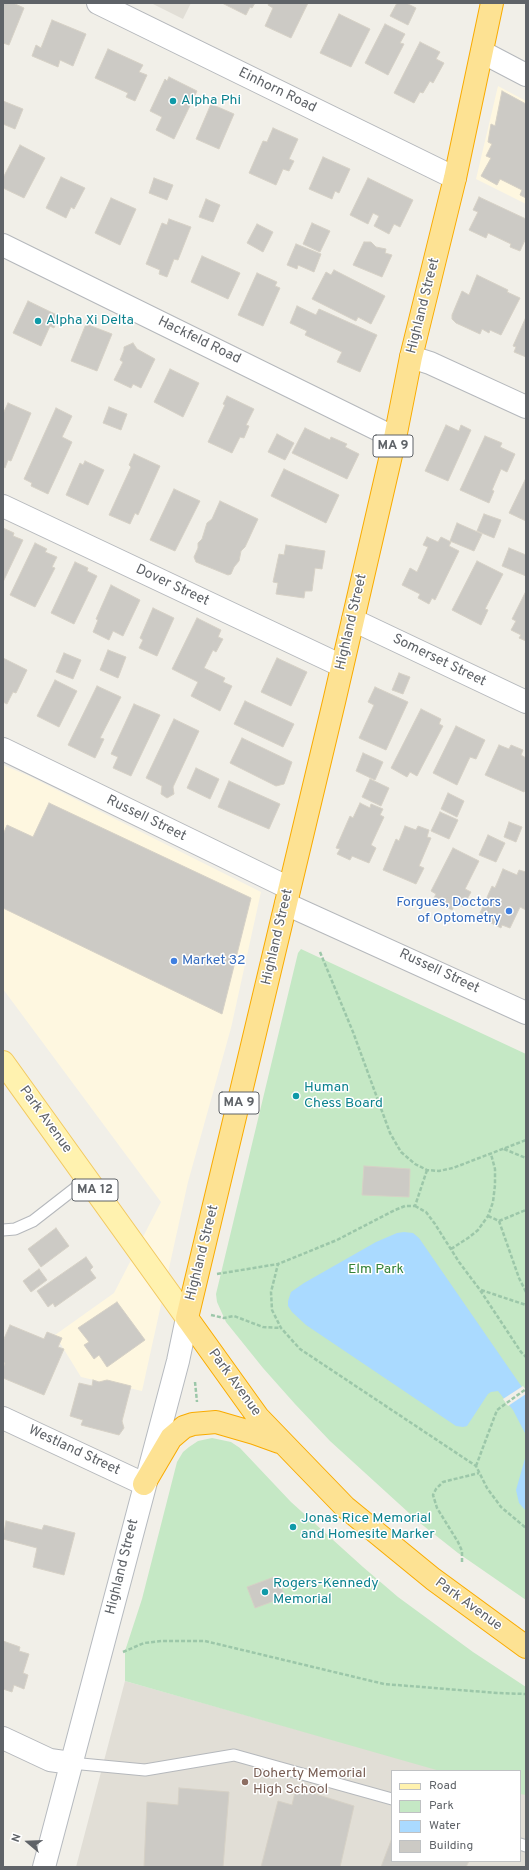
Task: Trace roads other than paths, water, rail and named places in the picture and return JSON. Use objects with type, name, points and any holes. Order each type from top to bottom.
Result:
[{"type":"highway","name":"Highland Street","points":[[187,1318],[353,620],[395,438],[411,357],[454,178],[492,3]]},
{"type":"highway","name":"Park Avenue","points":[[187,1318],[258,1417],[345,1507],[374,1532],[460,1600],[526,1647]]},
{"type":"highway","points":[[144,1484],[171,1438],[184,1427],[193,1424],[216,1422],[254,1433],[284,1445]]},
{"type":"main road","name":"Park Avenue","points":[[5,1068],[187,1318]]},
{"type":"street","name":"Einhorn Road","points":[[98,3],[454,178]]},
{"type":"street","points":[[482,52],[526,75]]},
{"type":"street","name":"Hackfeld Road","points":[[3,245],[395,438]]},
{"type":"street","points":[[411,357],[430,363],[526,407]]},
{"type":"street","name":"Dover Street","points":[[3,506],[342,666]]},
{"type":"street","name":"Somerset Street","points":[[353,620],[526,702]]},
{"type":"street","name":"Russell Street","points":[[3,749],[288,896],[526,1013]]},
{"type":"street","name":"Highland Street","points":[[44,1867],[144,1484],[178,1361],[187,1318]]},
{"type":"street","name":"Westland Street","points":[[3,1418],[144,1484]]},
{"type":"street","points":[[3,1738],[50,1760],[71,1763]]},
{"type":"lane","points":[[3,1230],[15,1229],[33,1221],[87,1179]]},
{"type":"lane","points":[[71,1763],[145,1770],[234,1755],[391,1799]]},
{"type":"water","points":[[397,1233],[413,1233],[419,1238],[526,1393],[526,1435],[513,1410],[498,1391],[488,1394],[467,1426],[456,1426],[306,1325],[292,1312],[288,1306],[291,1292],[304,1283],[376,1242]]},
{"type":"water","points":[[526,1455],[526,1511],[519,1503],[516,1490]]},
{"type":"place","name":"Alpha Phi","points":[[173,101]]},
{"type":"place","name":"Alpha Xi Delta","points":[[38,321]]},
{"type":"place","name":"Forgues, Doctors of Optometry","points":[[509,911]]},
{"type":"place","name":"Market 32","points":[[174,961]]},
{"type":"place","name":"Human Chess Board","points":[[296,1096]]},
{"type":"place","name":"Jonas Rice Memorial and Homesite Marker","points":[[293,1527]]},
{"type":"place","name":"Rogers-Kennedy Memorial","points":[[265,1592]]},
{"type":"place","name":"Doherty Memorial High School","points":[[245,1782]]},
{"type":"park label","name":"Elm Park","points":[[376,1270]]}]
